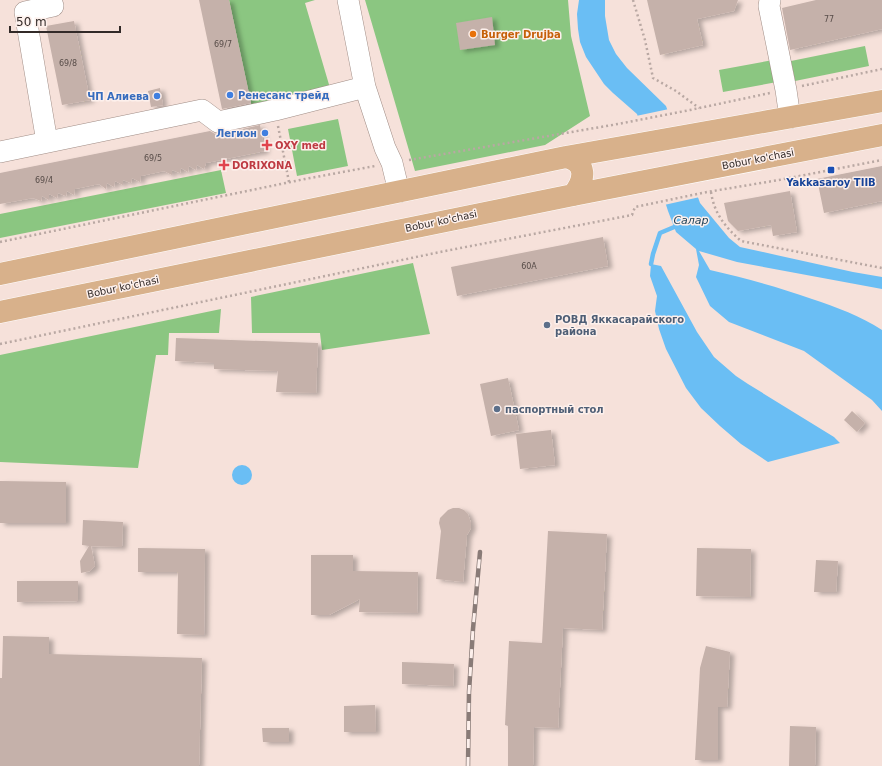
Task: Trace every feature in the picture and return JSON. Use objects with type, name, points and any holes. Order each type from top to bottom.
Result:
[{"type":"main road","points":[[0,274],[566,157],[882,102]]},
{"type":"main road","name":"Bobur ko'chasi","points":[[0,312],[573,194],[882,135]]},
{"type":"main road","points":[[566,157],[577,162],[581,166],[583,172],[580,184],[573,194]]},
{"type":"lane","points":[[47,142],[25,12],[53,6],[52,0]]},
{"type":"lane","points":[[348,0],[366,86],[392,163],[399,192]]},
{"type":"lane","points":[[770,0],[769,6],[786,90],[790,118]]},
{"type":"lane","points":[[0,152],[202,110],[218,122],[275,110],[366,86]]},
{"type":"path","points":[[634,0],[645,40],[653,78],[676,91],[699,108]]},
{"type":"path","points":[[275,110],[289,182]]},
{"type":"path","points":[[0,242],[289,182],[690,110]]},
{"type":"path","points":[[0,344],[445,251],[632,215],[635,207],[707,192],[882,160]]},
{"type":"path","points":[[711,192],[712,201],[718,216],[730,231],[741,241],[882,268]]},
{"type":"green space","points":[[229,0],[315,0],[305,3],[330,88],[252,108]]},
{"type":"green space","points":[[365,0],[568,0],[571,36],[590,116],[545,145],[415,171]]},
{"type":"green space","points":[[865,46],[869,66],[795,81],[791,61]]},
{"type":"green space","points":[[773,60],[777,82],[723,92],[719,70]]},
{"type":"green space","points":[[338,119],[348,166],[297,176],[288,129]]},
{"type":"green space","points":[[221,170],[226,193],[0,238],[0,214]]},
{"type":"green space","points":[[413,263],[430,334],[322,350],[320,333],[252,333],[251,297]]},
{"type":"green space","points":[[221,309],[219,333],[169,333],[168,355],[156,355],[138,468],[0,462],[0,355]]},
{"type":"water","name":"Салар","points":[[579,0],[605,0],[605,16],[609,40],[616,54],[627,68],[666,106],[700,203],[729,238],[740,247],[882,277],[882,289],[737,262],[699,251],[710,270],[761,283],[821,302],[857,316],[882,330],[882,411],[872,400],[804,351],[729,322],[710,306],[696,277],[699,265],[696,249],[676,232],[637,114],[604,84],[586,57],[580,42],[578,29],[577,14]]},
{"type":"water","points":[[651,264],[661,266],[697,332],[714,357],[736,376],[834,437],[840,443],[768,462],[741,444],[720,426],[701,408],[686,388],[666,349],[655,311],[657,296],[650,276]]},
{"type":"water","points":[[242,465],[249,468],[252,475],[249,482],[242,485],[235,482],[232,475],[235,468]]},
{"type":"pier","points":[[669,109],[700,197],[664,205],[636,116]]},
{"type":"building","points":[[199,0],[229,0],[251,103],[222,109]]},
{"type":"building","points":[[647,0],[738,0],[734,11],[697,19],[703,45],[660,55]]},
{"type":"building","points":[[816,0],[882,0],[882,29],[790,50],[782,8]]},
{"type":"building","points":[[492,17],[495,45],[460,50],[456,23]]},
{"type":"building","points":[[74,21],[90,100],[62,105],[46,26]]},
{"type":"building","points":[[160,88],[163,105],[151,107],[148,91]]},
{"type":"building","points":[[260,125],[265,151],[206,163],[204,169],[197,165],[196,170],[189,166],[188,172],[181,168],[180,173],[172,170],[172,175],[164,171],[141,176],[140,182],[132,178],[131,183],[123,180],[123,185],[115,181],[114,187],[107,183],[106,189],[99,184],[75,189],[74,195],[67,191],[66,196],[58,193],[57,198],[49,194],[49,200],[42,196],[41,201],[33,198],[0,204],[0,173],[210,131],[215,134],[220,134]]},
{"type":"building","points":[[882,166],[882,201],[824,213],[817,179]]},
{"type":"building","points":[[790,191],[797,232],[773,236],[771,225],[738,231],[728,221],[724,203]]},
{"type":"building","points":[[603,237],[608,266],[457,296],[451,267]]},
{"type":"building","points":[[176,338],[318,343],[316,393],[276,392],[278,371],[214,369],[214,363],[175,361]]},
{"type":"building","points":[[508,378],[519,430],[491,436],[480,384]]},
{"type":"building","points":[[852,411],[865,423],[857,432],[844,420]]},
{"type":"building","points":[[551,430],[555,465],[520,469],[516,434]]},
{"type":"building","points":[[0,481],[66,482],[66,523],[0,523]]},
{"type":"building","points":[[453,508],[464,510],[468,514],[471,523],[471,528],[467,535],[463,582],[436,579],[441,531],[439,523],[440,518],[448,510]]},
{"type":"building","points":[[83,520],[123,522],[122,547],[91,546],[95,566],[90,571],[81,573],[80,561],[89,546],[82,545]]},
{"type":"building","points":[[548,531],[607,534],[602,630],[563,628],[558,728],[534,727],[533,766],[508,766],[508,726],[505,725],[509,641],[542,643]]},
{"type":"building","points":[[138,548],[205,549],[204,635],[177,634],[178,572],[138,572]]},
{"type":"building","points":[[697,548],[751,549],[750,597],[696,596]]},
{"type":"building","points":[[311,555],[353,555],[353,571],[418,572],[417,613],[359,612],[360,599],[329,615],[311,615]]},
{"type":"building","points":[[816,560],[838,561],[836,592],[814,592]]},
{"type":"building","points":[[17,581],[78,581],[78,601],[17,602]]},
{"type":"building","points":[[3,636],[49,637],[49,654],[202,658],[199,766],[0,766],[0,678],[2,678]]},
{"type":"building","points":[[706,646],[730,652],[727,707],[718,707],[718,760],[695,760],[700,668]]},
{"type":"building","points":[[402,662],[454,664],[453,686],[402,684]]},
{"type":"building","points":[[375,705],[376,732],[344,732],[344,706]]},
{"type":"building","points":[[790,726],[816,727],[815,766],[789,766]]},
{"type":"building","points":[[262,728],[289,728],[289,742],[263,742]]},
{"type":"waterway","name":"Салар","points":[[651,264],[660,233],[679,225]]},
{"type":"railway","points":[[468,766],[469,692],[480,552]]},
{"type":"place","name":"Burger Drujba","points":[[473,34]]},
{"type":"place","name":"Ренесанс трейд","points":[[230,95]]},
{"type":"place","name":"ЧП Алиева","points":[[157,96]]},
{"type":"place","name":"Легион","points":[[265,133]]},
{"type":"place","name":"OXY med","points":[[267,145]]},
{"type":"place","name":"DORIXONA","points":[[224,165]]},
{"type":"place","name":"Yakkasaroy TIIB","points":[[831,170]]},
{"type":"place","name":"РОВД Яккасарайского района","points":[[547,325]]},
{"type":"place","name":"паспортный стол","points":[[497,409]]}]
